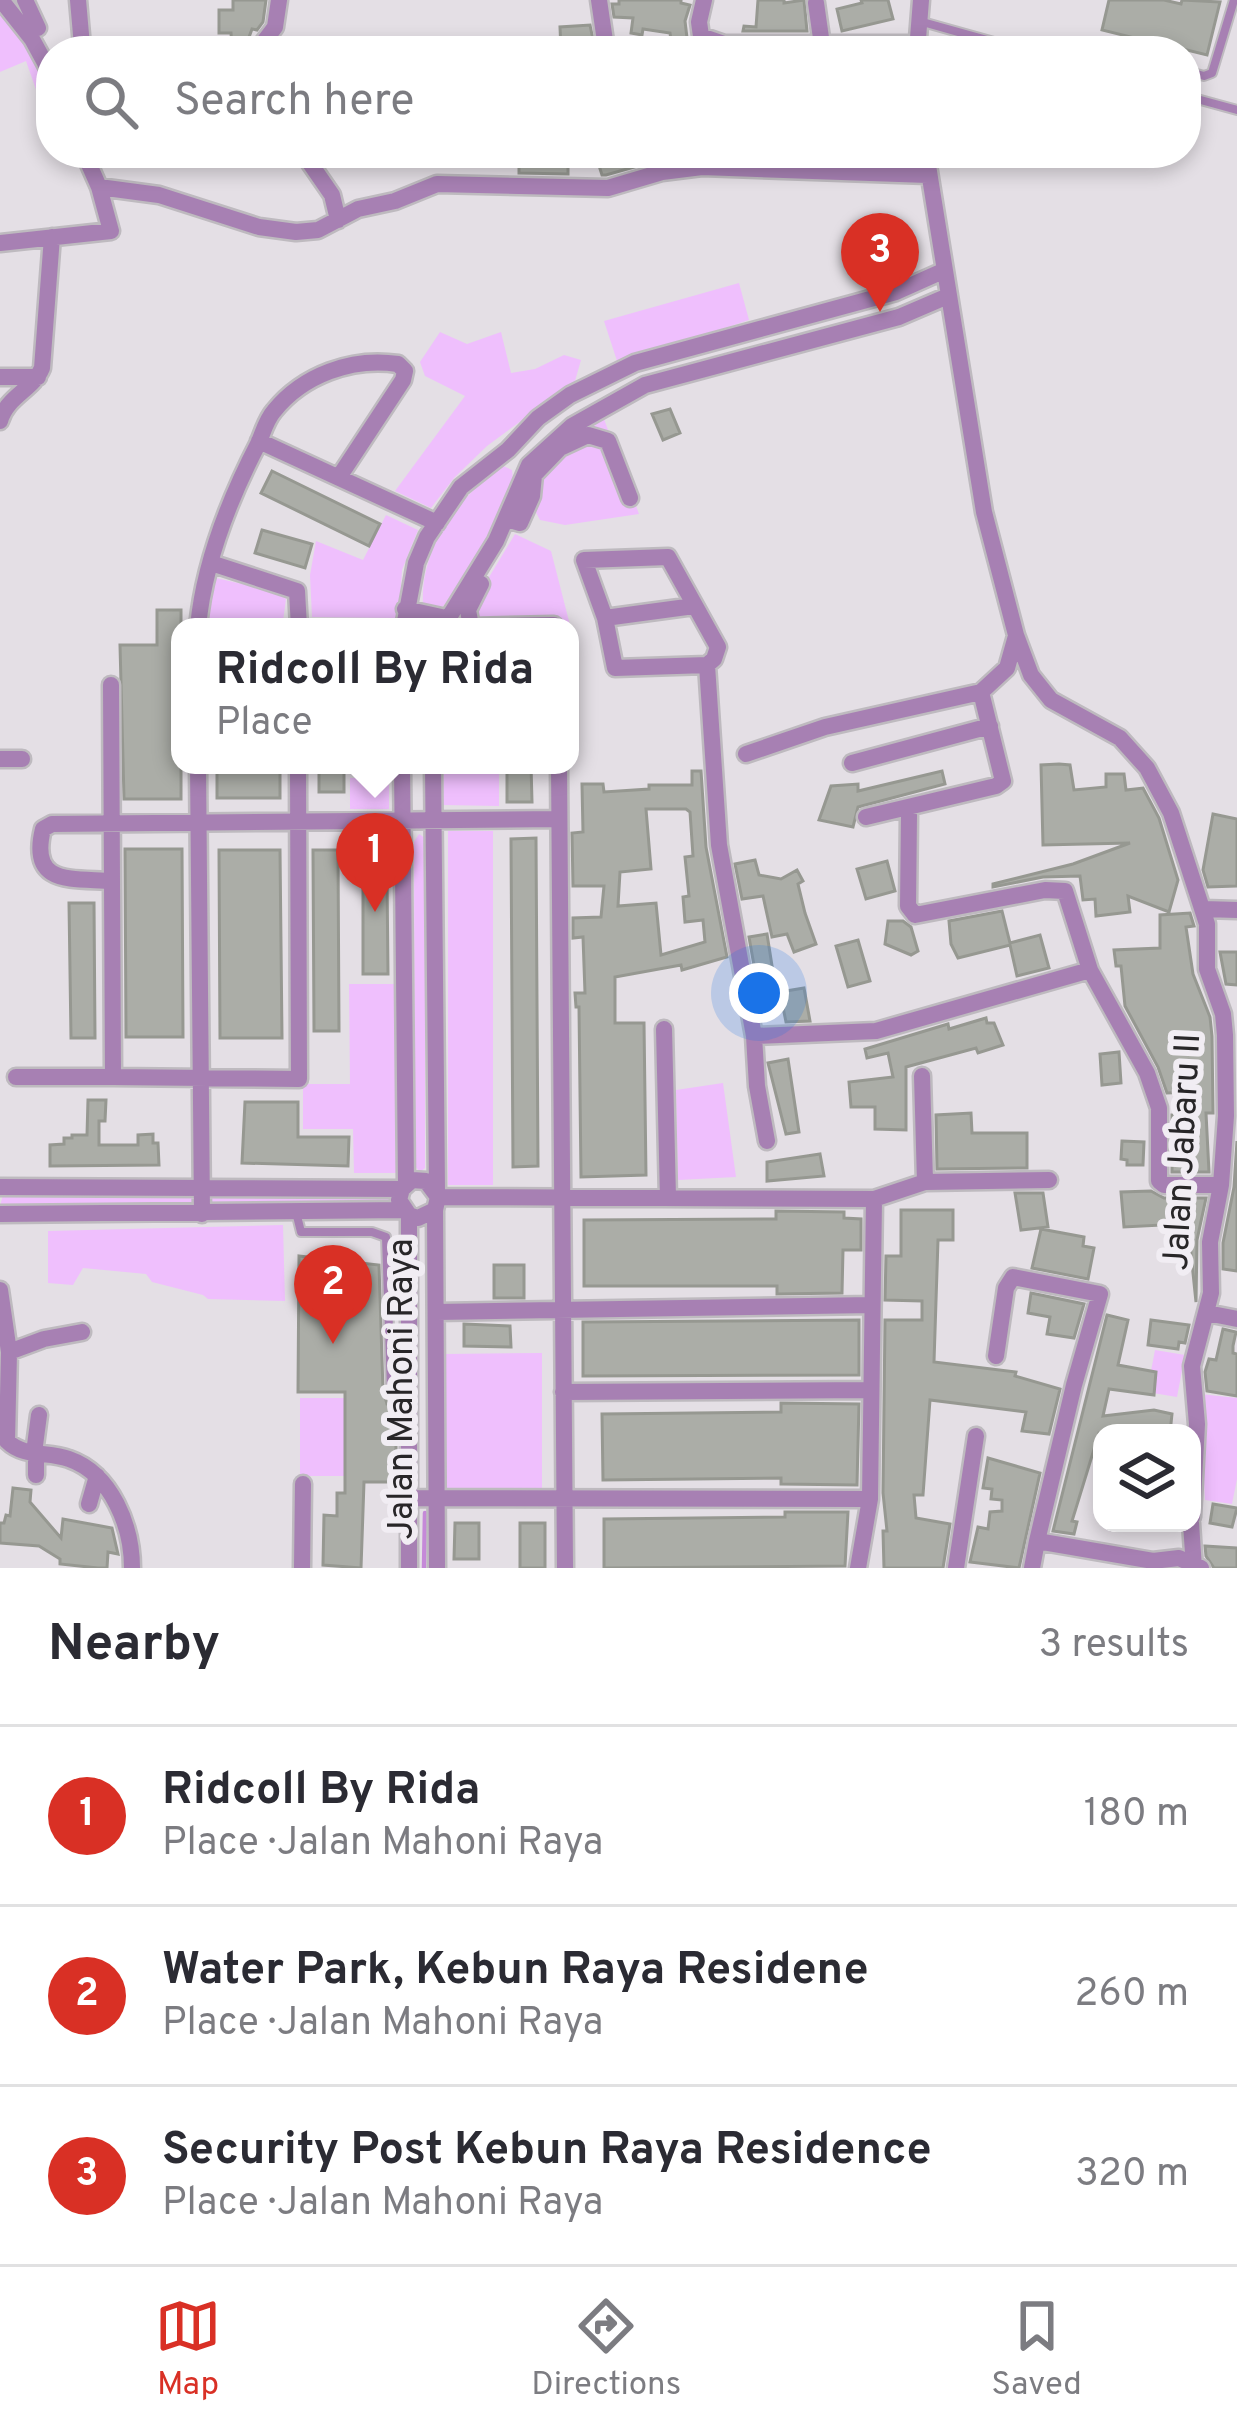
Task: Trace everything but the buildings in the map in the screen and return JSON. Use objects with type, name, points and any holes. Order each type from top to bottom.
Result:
[{"type":"street","points":[[2,0],[36,46]]},
{"type":"street","points":[[25,0],[38,28]]},
{"type":"street","points":[[78,0],[81,36]]},
{"type":"street","points":[[268,36],[275,27],[279,0]]},
{"type":"street","points":[[599,0],[604,36]]},
{"type":"street","points":[[701,36],[704,0]]},
{"type":"street","points":[[917,36],[921,0]]},
{"type":"street","points":[[816,3],[821,36]]},
{"type":"street","points":[[0,243],[111,231],[91,168]]},
{"type":"street","points":[[313,168],[332,195],[338,220]]},
{"type":"street","points":[[99,187],[159,195],[284,232],[312,231],[363,207],[395,201],[436,184],[608,188],[675,168]]},
{"type":"street","points":[[823,168],[928,175]]},
{"type":"street","name":"Jalan Jabaru II","points":[[927,168],[984,512],[1016,635],[1031,675],[1051,700],[1120,738],[1147,768],[1171,813],[1204,908],[1207,969],[1223,1014],[1231,1116],[1210,1243],[1211,1293],[1192,1366],[1196,1424]]},
{"type":"street","points":[[0,421],[10,400],[39,376],[52,237]]},
{"type":"street","points":[[405,618],[416,563],[436,523],[461,488],[538,418],[611,372],[896,292],[943,271]]},
{"type":"street","points":[[470,618],[469,610],[514,521],[529,465],[572,426],[645,385],[879,323],[948,296]]},
{"type":"street","points":[[200,618],[231,499],[269,416],[317,376],[359,363],[398,364],[405,371],[403,380],[338,477]]},
{"type":"street","points":[[0,377],[39,376]]},
{"type":"street","points":[[448,618],[532,496],[534,475],[560,448],[589,435],[608,440],[630,498]]},
{"type":"street","points":[[259,441],[436,523]]},
{"type":"street","points":[[508,450],[529,465]]},
{"type":"street","points":[[668,557],[718,647],[707,664],[615,668],[605,618],[583,563],[587,558],[668,557]]},
{"type":"street","points":[[211,563],[297,591],[298,618]]},
{"type":"street","points":[[605,618],[694,606]]},
{"type":"street","points":[[746,754],[825,727],[981,692],[1007,668],[1016,635]]},
{"type":"street","points":[[707,664],[719,845],[754,1036],[767,1141]]},
{"type":"street","points":[[111,686],[113,1077]]},
{"type":"street","points":[[866,817],[1003,781],[981,692]]},
{"type":"street","points":[[852,763],[990,726]]},
{"type":"street","points":[[0,759],[22,759]]},
{"type":"street","points":[[198,774],[202,1214]]},
{"type":"street","points":[[16,1077],[299,1079],[298,774]]},
{"type":"street","points":[[402,774],[404,1187]]},
{"type":"street","name":"Jalan Mahoni Raya","points":[[433,774],[437,1568]]},
{"type":"street","points":[[559,774],[566,1568]]},
{"type":"street","points":[[909,815],[908,906],[915,915],[1062,888],[1090,970],[1147,1073],[1159,1108],[1159,1180],[1164,1185],[1221,1185]]},
{"type":"street","points":[[112,881],[56,877],[46,871],[41,861],[43,829],[52,824],[559,820]]},
{"type":"street","points":[[1204,908],[1237,910]]},
{"type":"street","points":[[754,1036],[876,1031],[1090,970]]},
{"type":"street","points":[[664,1029],[668,1198]]},
{"type":"street","points":[[922,1076],[925,1182]]},
{"type":"street","points":[[0,1187],[404,1187],[426,1180],[437,1199]]},
{"type":"street","points":[[0,1214],[406,1212],[418,1218],[437,1199],[874,1199],[925,1182],[1048,1180]]},
{"type":"street","name":"Jalan Mahoni Raya","points":[[404,1187],[399,1364],[410,1568]]},
{"type":"street","points":[[858,1568],[870,1499],[874,1199]]},
{"type":"street","points":[[996,1356],[1006,1288],[1013,1277],[1100,1294],[1073,1385],[1032,1568]]},
{"type":"street","points":[[0,1290],[9,1352],[3,1444],[71,1459],[102,1473],[128,1534],[133,1568]]},
{"type":"street","points":[[436,1312],[872,1305]]},
{"type":"street","points":[[1207,1313],[1237,1318]]},
{"type":"street","points":[[9,1352],[82,1331]]},
{"type":"street","points":[[563,1392],[871,1390]]},
{"type":"street","points":[[36,1475],[39,1415]]},
{"type":"street","points":[[956,1568],[976,1436]]},
{"type":"street","points":[[89,1504],[102,1473]]},
{"type":"street","points":[[302,1568],[303,1484]]},
{"type":"street","points":[[409,1498],[870,1499]]},
{"type":"street","name":"Jalan Jabaru II","points":[[1193,1532],[1197,1567]]},
{"type":"street","points":[[1037,1541],[1153,1561],[1178,1558],[1197,1567]]},
{"type":"lane","points":[[1201,75],[1212,73],[1234,0]]},
{"type":"lane","points":[[918,21],[972,36]]},
{"type":"lane","points":[[1201,100],[1237,110]]},
{"type":"lane","points":[[296,1212],[301,1232],[372,1232],[386,1237],[399,1364],[392,1390]]},
{"type":"shaded area","points":[[0,4],[36,55],[36,89],[26,61],[0,72]]},
{"type":"shaded area","points":[[739,283],[749,320],[618,364],[604,321]]},
{"type":"shaded area","points":[[440,332],[467,344],[501,332],[511,373],[535,369],[564,355],[581,360],[575,381],[487,446],[431,508],[395,491],[465,396],[425,376],[420,362]]},
{"type":"shaded area","points":[[604,419],[639,514],[565,525],[540,520],[530,501],[541,473],[557,453]]},
{"type":"shaded area","points":[[501,465],[512,470],[513,480],[487,541],[439,610],[423,605],[428,564],[445,526],[470,493]]},
{"type":"shaded area","points":[[386,515],[418,530],[402,570],[399,618],[312,617],[310,575],[316,541],[363,560]]},
{"type":"shaded area","points":[[515,534],[551,551],[568,618],[464,618]]},
{"type":"shaded area","points":[[216,578],[276,592],[286,599],[283,618],[209,618],[209,597]]},
{"type":"shaded area","points":[[444,774],[499,774],[499,806],[443,805]]},
{"type":"shaded area","points":[[350,778],[389,778],[389,809],[350,809]]},
{"type":"shaded area","points":[[344,831],[394,835],[394,869],[343,868]]},
{"type":"shaded area","points":[[448,831],[493,831],[493,1185],[448,1185]]},
{"type":"shaded area","points":[[419,834],[425,838],[425,1168],[420,1172],[415,1166],[414,842]]},
{"type":"shaded area","points":[[349,984],[395,984],[396,1173],[354,1173],[353,1129],[303,1129],[303,1084],[350,1084]]},
{"type":"shaded area","points":[[723,1083],[736,1177],[678,1180],[676,1090]]},
{"type":"shaded area","points":[[209,1194],[392,1196],[392,1203],[208,1204]]},
{"type":"shaded area","points":[[3,1195],[190,1195],[194,1201],[0,1206]]},
{"type":"shaded area","points":[[283,1225],[285,1301],[208,1299],[152,1282],[146,1274],[83,1268],[73,1285],[48,1283],[48,1231]]},
{"type":"shaded area","points":[[1155,1350],[1185,1355],[1177,1397],[1147,1392]]},
{"type":"shaded area","points":[[542,1353],[542,1489],[446,1490],[445,1354]]},
{"type":"shaded area","points":[[1200,1394],[1237,1398],[1237,1479],[1232,1504],[1205,1500]]},
{"type":"shaded area","points":[[300,1398],[344,1398],[344,1476],[300,1476]]},
{"type":"waterway","points":[[424,1568],[425,1513]]},
{"type":"place","name":"Security Post Kebun Raya Residence","points":[[880,312]]},
{"type":"place","name":"Ridcoll By Rida","points":[[375,912]]},
{"type":"place","name":"Water Park, Kebun Raya Residene","points":[[333,1344]]}]
